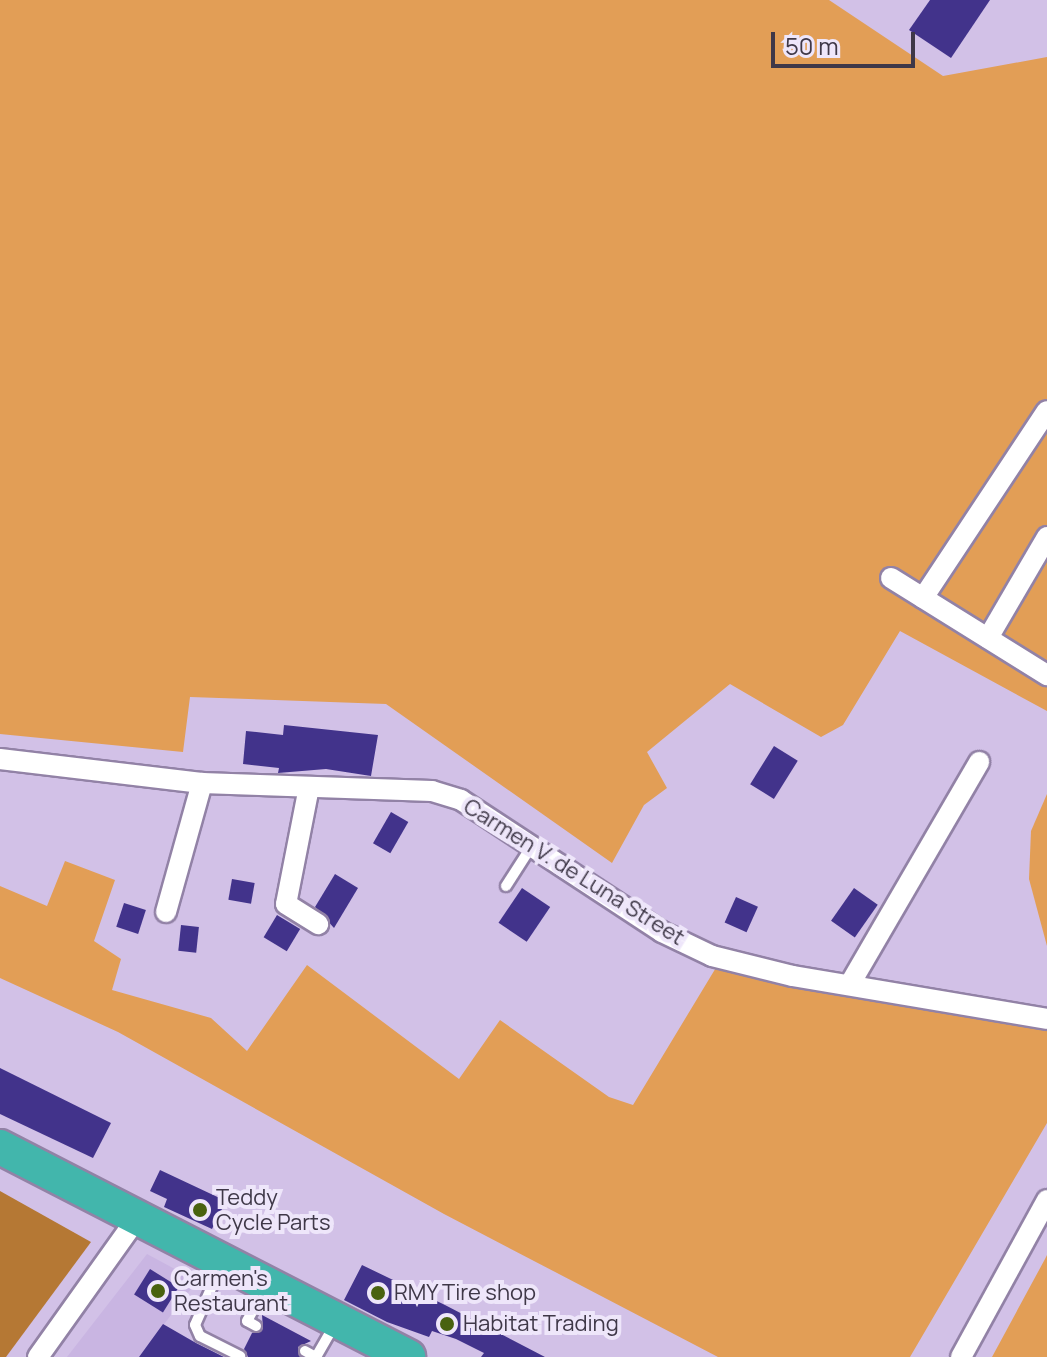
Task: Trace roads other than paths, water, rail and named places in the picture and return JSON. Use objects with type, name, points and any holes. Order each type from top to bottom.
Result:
[{"type":"highway","points":[[0,1147],[408,1357]]},
{"type":"street","points":[[923,598],[1047,411]]},
{"type":"street","points":[[988,638],[1047,537]]},
{"type":"street","points":[[891,578],[1047,675]]},
{"type":"street","name":"Carmen V. de Luna Street","points":[[0,759],[202,783],[432,791],[461,800],[662,932],[712,956],[1047,1019]]},
{"type":"street","points":[[850,984],[979,762]]},
{"type":"street","points":[[166,912],[202,783]]},
{"type":"street","points":[[309,787],[286,904],[318,924]]},
{"type":"street","points":[[961,1357],[1047,1200]]},
{"type":"street","points":[[38,1357],[137,1218]]},
{"type":"lane","points":[[506,886],[531,847]]},
{"type":"lane","points":[[223,1262],[195,1325],[200,1336],[240,1356]]},
{"type":"lane","points":[[256,1326],[247,1321],[266,1285]]},
{"type":"lane","points":[[305,1351],[316,1357],[337,1321]]},
{"type":"place","name":"Teddy Cycle Parts","points":[[200,1210]]},
{"type":"place","name":"Carmen's Restaurant","points":[[158,1291]]},
{"type":"place","name":"RMY Tire shop","points":[[378,1293]]},
{"type":"place","name":"Habitat Trading","points":[[447,1324]]}]
